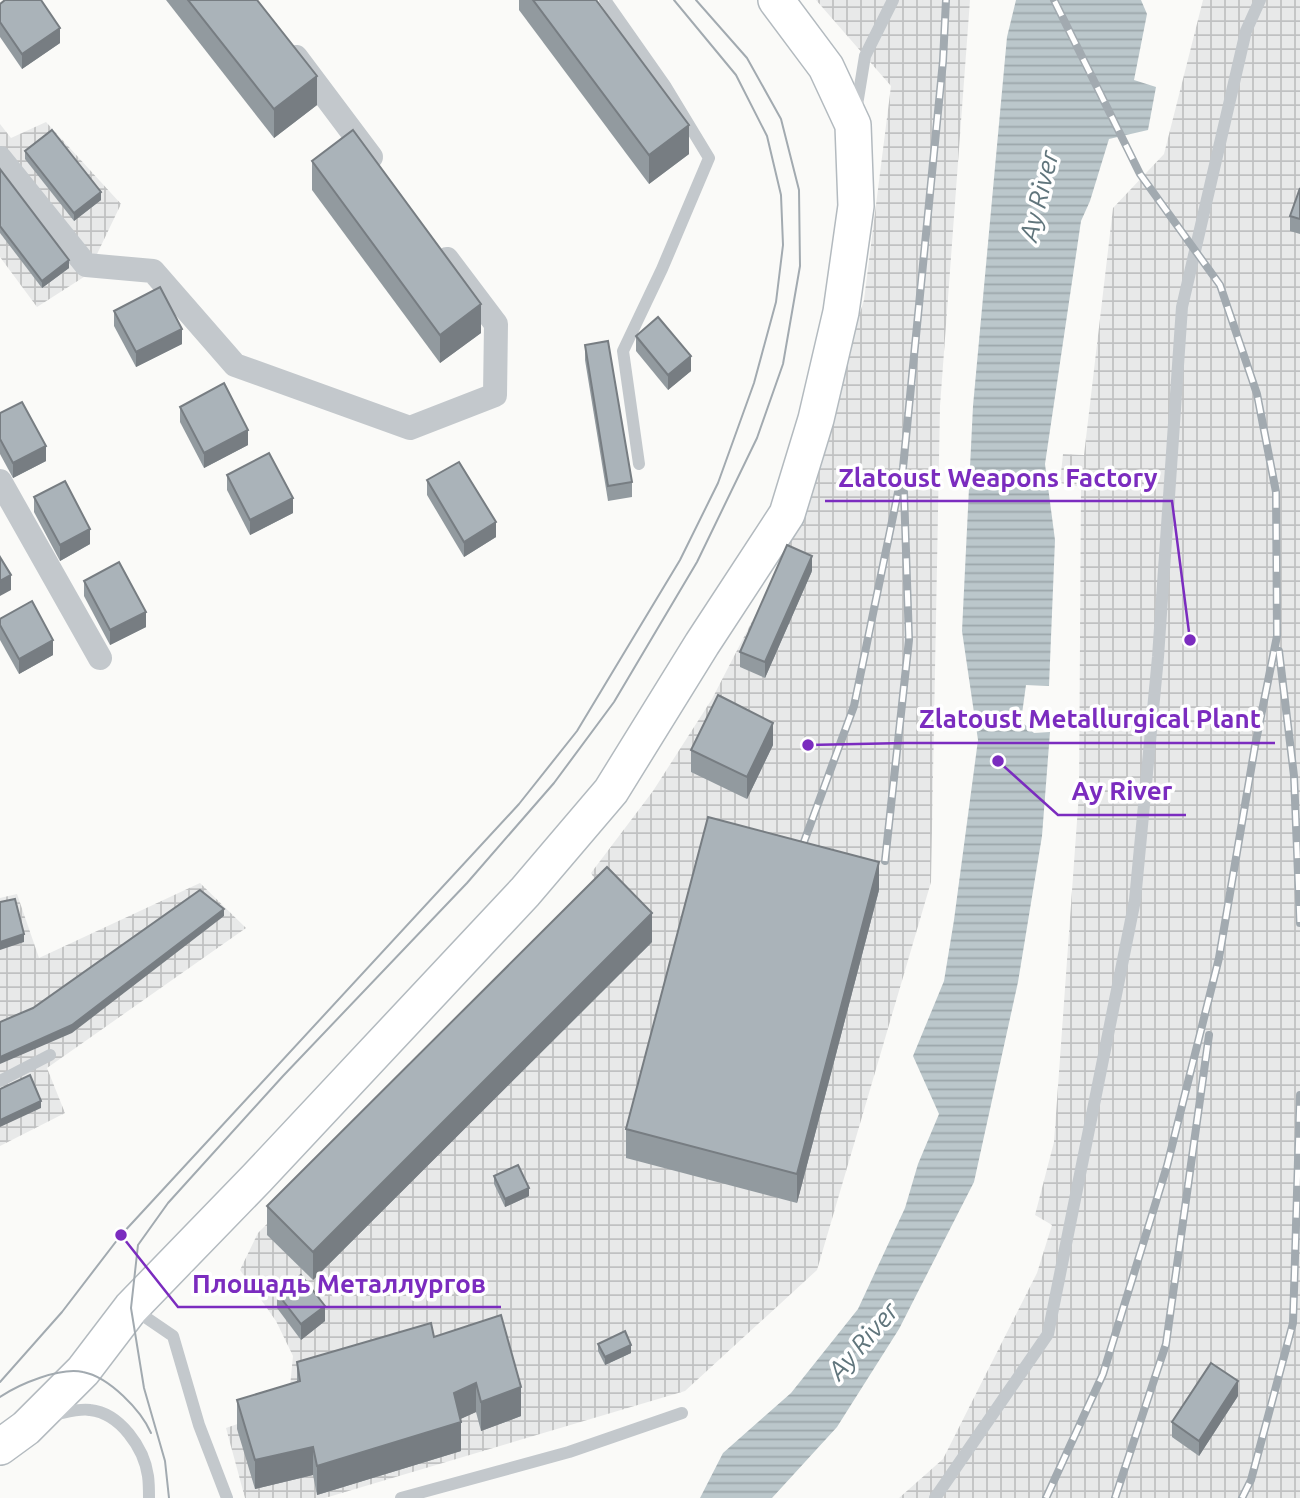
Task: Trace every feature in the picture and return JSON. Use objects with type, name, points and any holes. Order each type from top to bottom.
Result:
[{"type":"main road","points":[[13,1437],[83,1371],[131,1308],[525,892],[611,791],[787,514],[816,419],[841,312],[856,206],[853,125],[826,67],[776,0]]},
{"type":"street","points":[[279,34],[388,179]]},
{"type":"street","points":[[0,158],[86,265],[153,271],[235,365],[410,428],[495,395],[496,324],[429,235]]},
{"type":"street","points":[[0,481],[100,658]]},
{"type":"lane","points":[[605,0],[666,88],[709,158],[662,269],[623,351],[639,464]]},
{"type":"lane","points":[[853,125],[865,57],[893,0]]},
{"type":"lane","points":[[935,1498],[1048,1334],[1135,900],[1158,657],[1182,307],[1246,32],[1260,0]]},
{"type":"lane","points":[[0,1081],[50,1055]]},
{"type":"lane","points":[[131,1308],[173,1336],[199,1425],[227,1498]]},
{"type":"lane","points":[[13,1437],[42,1417],[90,1409],[110,1416],[126,1430],[140,1452],[148,1475],[149,1498]]},
{"type":"lane","points":[[401,1498],[569,1452],[682,1413]]},
{"type":"shaded area","points":[[816,0],[970,0],[940,406],[931,882],[817,1270],[685,1391],[325,1498],[245,1498],[226,1428],[286,1407],[293,1356],[276,1321],[240,1270],[258,1233],[431,1058],[597,883],[591,873],[653,791],[712,699],[780,567],[864,300],[891,86]]},
{"type":"shaded area","points":[[1203,0],[1300,0],[1300,1498],[899,1498],[943,1459],[1037,1273],[1052,1225],[1035,1215],[1054,1142],[1079,793],[1081,487],[1060,483],[1063,454],[1084,455],[1113,208],[1164,154]]},
{"type":"shaded area","points":[[46,122],[121,204],[87,275],[37,307],[0,257],[0,124],[11,138]]},
{"type":"shaded area","points":[[200,883],[246,928],[47,1068],[65,1113],[0,1146],[0,898],[17,894],[39,958]]},
{"type":"water","points":[[1016,0],[1141,0],[1147,14],[1134,80],[1156,87],[1148,130],[1109,139],[1081,221],[1045,464],[1055,540],[1049,686],[1026,685],[1021,721],[1034,733],[1050,732],[1042,836],[1018,982],[974,1182],[899,1329],[837,1427],[772,1498],[700,1498],[723,1453],[791,1393],[858,1309],[905,1208],[918,1164],[939,1114],[913,1056],[944,981],[978,740],[962,631],[973,406],[1007,37]]},
{"type":"building","points":[[5,0],[41,0],[60,28],[22,54],[0,22],[0,4]]},
{"type":"building","points":[[188,0],[257,0],[317,76],[274,109]]},
{"type":"building","points":[[533,0],[596,0],[689,125],[649,155]]},
{"type":"building","points":[[52,130],[101,192],[74,213],[25,151]]},
{"type":"building","points":[[353,130],[481,304],[440,335],[312,161]]},
{"type":"building","points":[[0,169],[69,260],[42,281],[0,226]]},
{"type":"building","points":[[1300,188],[1300,219],[1290,216]]},
{"type":"building","points":[[160,287],[182,329],[136,352],[114,311]]},
{"type":"building","points":[[658,317],[691,356],[668,375],[636,336]]},
{"type":"building","points":[[608,341],[632,482],[608,486],[585,345]]},
{"type":"building","points":[[224,383],[248,430],[204,453],[180,407]]},
{"type":"building","points":[[22,402],[46,446],[13,463],[0,439],[0,413]]},
{"type":"building","points":[[269,453],[293,498],[250,520],[227,475]]},
{"type":"building","points":[[459,462],[496,522],[464,542],[427,480]]},
{"type":"building","points":[[65,481],[90,529],[60,545],[34,497]]},
{"type":"building","points":[[787,545],[812,556],[765,662],[740,652]]},
{"type":"building","points":[[0,557],[11,575],[0,581]]},
{"type":"building","points":[[119,562],[146,612],[110,630],[84,581]]},
{"type":"building","points":[[32,601],[53,640],[19,659],[0,625],[0,619]]},
{"type":"building","points":[[718,695],[773,723],[747,777],[691,750]]},
{"type":"building","points":[[708,817],[879,862],[797,1174],[626,1129]]},
{"type":"building","points":[[607,867],[652,913],[313,1252],[267,1206]]},
{"type":"building","points":[[200,890],[224,909],[72,1025],[0,1057],[0,1022],[33,1008]]},
{"type":"building","points":[[15,899],[24,934],[0,942],[0,902]]},
{"type":"building","points":[[30,1075],[41,1101],[0,1120],[0,1089]]},
{"type":"building","points":[[518,1165],[529,1188],[505,1199],[494,1176]]},
{"type":"building","points":[[301,1275],[325,1306],[301,1324],[277,1293]]},
{"type":"building","points":[[501,1315],[521,1387],[481,1402],[476,1383],[454,1393],[461,1422],[317,1466],[313,1447],[255,1460],[237,1400],[300,1381],[297,1362],[431,1323],[434,1337]]},
{"type":"building","points":[[625,1331],[631,1345],[605,1357],[598,1344]]},
{"type":"building","points":[[1211,1363],[1238,1381],[1199,1441],[1172,1422]]},
{"type":"tram line","points":[[0,1382],[62,1312],[121,1235],[519,804],[577,731],[680,560],[718,483],[754,383],[776,302],[783,245],[781,195],[767,136],[736,75],[674,0]]},
{"type":"tram line","points":[[169,1498],[165,1461],[144,1388],[131,1308],[138,1245],[168,1203],[283,1076],[467,883],[554,783],[614,702],[697,562],[757,438],[783,364],[800,266],[799,190],[781,119],[747,58],[696,0]]},
{"type":"tram line","points":[[0,1397],[40,1378],[63,1372],[83,1372],[113,1387],[140,1414],[151,1433]]},
{"type":"railway","points":[[801,850],[854,706],[903,468],[943,61],[946,0]]},
{"type":"railway","points":[[1046,1498],[1103,1374],[1167,1166],[1219,958],[1255,746],[1277,636],[1276,492],[1257,394],[1220,285],[1140,174],[1054,0]]},
{"type":"railway","points":[[885,861],[909,640],[904,492]]},
{"type":"railway","points":[[1279,651],[1294,776],[1300,923]]},
{"type":"railway","points":[[1115,1498],[1166,1344],[1209,1035]]},
{"type":"railway","points":[[1242,1498],[1251,1480],[1293,1323],[1300,1095]]},
{"type":"place","name":"Zlatoust Weapons Factory","points":[[1190,640]]},
{"type":"place","name":"Zlatoust Metallurgical Plant","points":[[808,745]]},
{"type":"place","name":"Ay River","points":[[998,761]]},
{"type":"place","name":"Площадь Металлургов","points":[[121,1235]]}]
